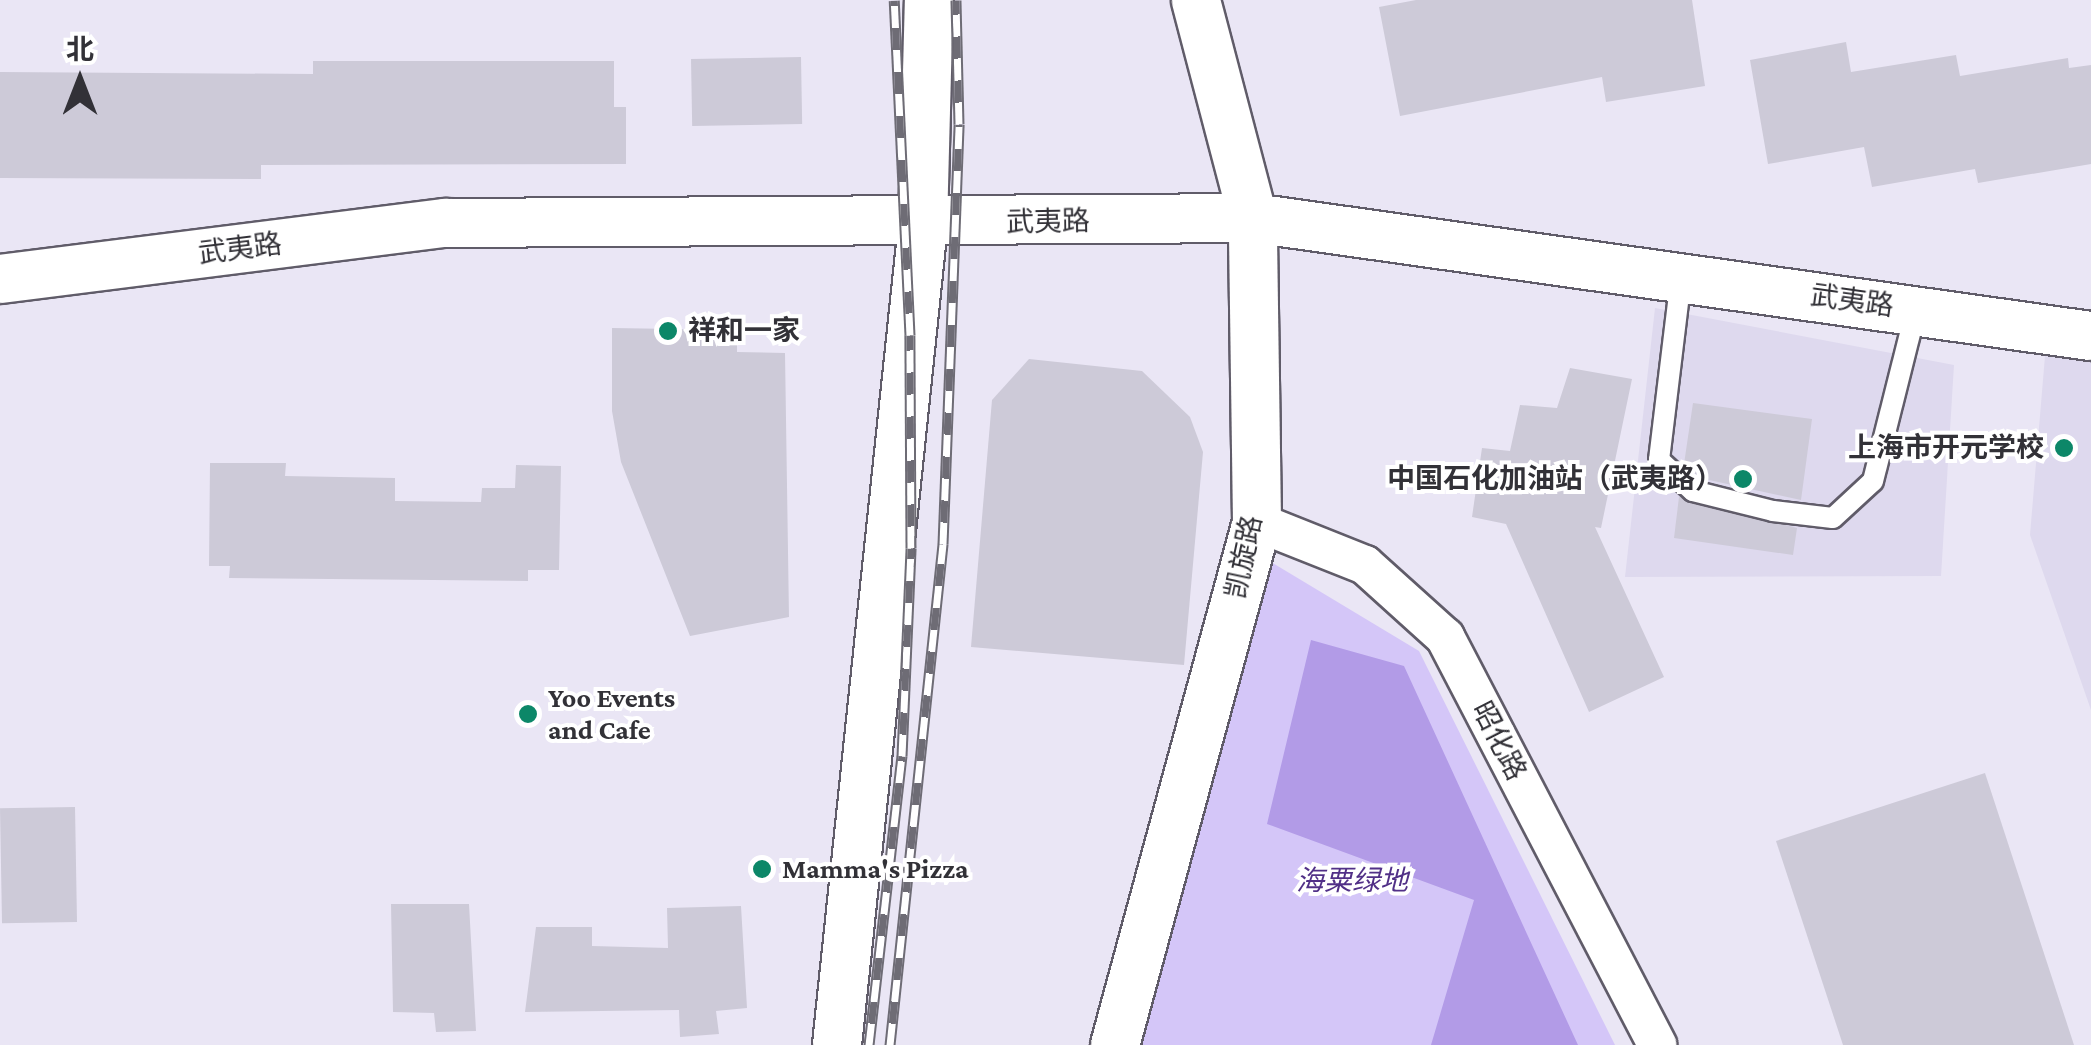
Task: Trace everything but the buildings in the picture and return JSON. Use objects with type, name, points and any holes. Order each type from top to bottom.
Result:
[{"type":"street","points":[[837,1045],[922,225],[929,0]]},
{"type":"street","name":"凯旋路","points":[[1115,1045],[1256,522],[1253,218],[1196,0]]},
{"type":"street","name":"武夷路","points":[[0,279],[445,224],[922,225],[1253,218],[2091,336]]},
{"type":"street","name":"昭化路","points":[[1256,522],[1365,565],[1445,637],[1657,1045]]},
{"type":"lane","points":[[1681,278],[1659,460],[1693,491],[1773,510],[1833,518],[1873,482],[1916,310]]},
{"type":"shaded area","points":[[1655,308],[1954,365],[1941,576],[1625,577]]},
{"type":"shaded area","name":"上海市开元学校","points":[[2045,356],[2091,362],[2091,710],[2030,535]]},
{"type":"shaded area","points":[[1311,640],[1404,666],[1578,1045],[1431,1045],[1474,900],[1267,824]]},
{"type":"green space","name":"海粟绿地","points":[[1271,562],[1419,651],[1615,1045],[1137,1045]]},
{"type":"railway","points":[[869,1045],[902,756],[911,548],[910,335],[894,0]]},
{"type":"railway","points":[[890,1045],[943,544],[959,124],[956,0]]},
{"type":"place","name":"祥和一家","points":[[668,331]]},
{"type":"place","name":"上海市开元学校","points":[[2064,448]]},
{"type":"place","name":"中国石化加油站（武夷路）","points":[[1743,479]]},
{"type":"place","name":"Yoo Events and Cafe","points":[[528,714]]},
{"type":"place","name":"Mamma's Pizza","points":[[762,869]]}]
